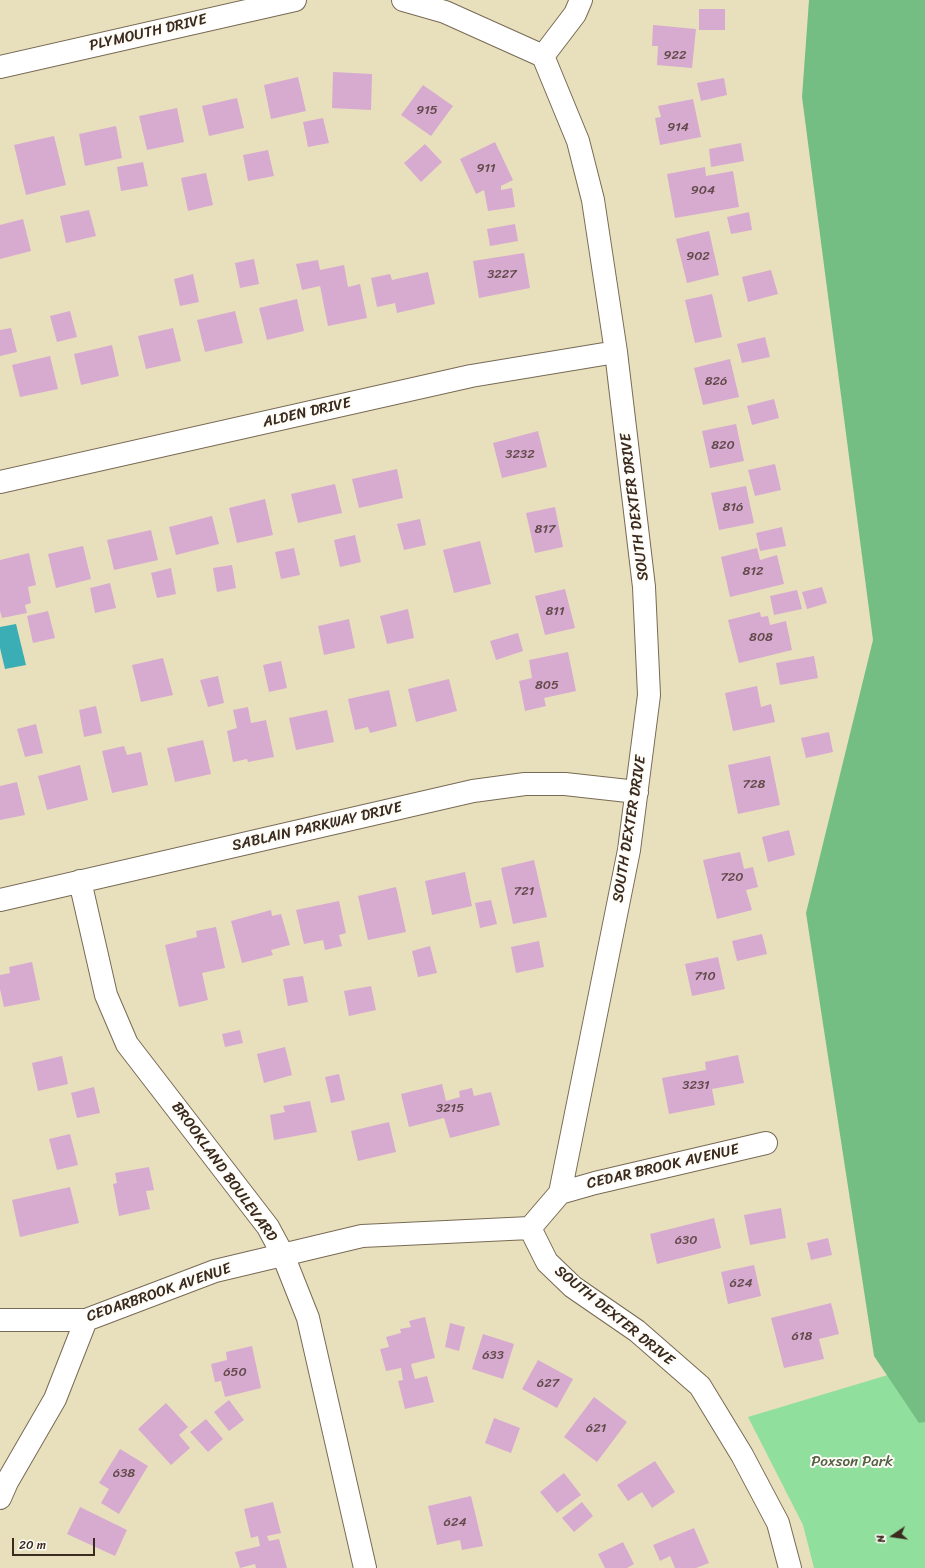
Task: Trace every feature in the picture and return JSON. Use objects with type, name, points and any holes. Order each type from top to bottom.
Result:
[{"type":"street","name":"PLYMOUTH DRIVE","points":[[0,67],[295,0]]},
{"type":"street","points":[[403,0],[445,12],[543,56],[575,14],[581,0]]},
{"type":"street","name":"SOUTH DEXTER DRIVE","points":[[543,56],[578,141],[593,200],[616,352],[644,587],[648,695],[629,850],[560,1192],[530,1228],[547,1262],[573,1286],[637,1331],[700,1386],[742,1455],[778,1524],[790,1568]]},
{"type":"street","name":"ALDEN DRIVE","points":[[0,482],[472,376],[616,352]]},
{"type":"street","name":"SABLAIN PARKWAY DRIVE","points":[[0,900],[472,791],[525,784],[565,784],[637,792]]},
{"type":"street","name":"BROOKLAND BOULEVARD","points":[[80,881],[106,996],[127,1044],[268,1227],[283,1255],[308,1318],[365,1568]]},
{"type":"street","name":"CEDAR BROOK AVENUE","points":[[560,1192],[766,1143]]},
{"type":"street","name":"CEDARBROOK AVENUE","points":[[0,1320],[86,1320],[214,1271],[362,1236],[530,1228]]},
{"type":"street","points":[[0,1498],[7,1482],[55,1400],[86,1320]]},
{"type":"green space","name":"Poxson Park","points":[[809,0],[925,0],[925,1422],[919,1423],[874,1356],[806,913],[873,640],[802,97]]},
{"type":"green space","points":[[925,0],[925,1568],[814,1568],[803,1525],[748,1417],[901,1371],[886,643]]},
{"type":"water","points":[[16,624],[26,665],[5,669],[0,648],[0,627]]},
{"type":"building","points":[[699,9],[725,9],[725,30],[699,30]]},
{"type":"building","points":[[653,25],[696,29],[692,68],[657,65],[658,46],[652,46]]},
{"type":"building","points":[[333,72],[372,74],[371,110],[332,108]]},
{"type":"building","points":[[298,77],[306,111],[271,119],[264,85]]},
{"type":"building","points":[[724,78],[727,95],[701,101],[697,83]]},
{"type":"building","points":[[423,85],[453,106],[431,136],[401,115]]},
{"type":"building","points":[[237,98],[244,128],[209,136],[202,106]]},
{"type":"building","points":[[693,99],[701,137],[660,145],[655,118],[661,117],[658,106]]},
{"type":"building","points":[[177,108],[184,142],[147,150],[139,116]]},
{"type":"building","points":[[323,118],[329,143],[308,147],[303,122]]},
{"type":"building","points":[[116,126],[122,158],[85,166],[79,134]]},
{"type":"building","points":[[54,136],[66,185],[26,195],[14,145]]},
{"type":"building","points":[[495,142],[513,180],[501,186],[501,190],[512,188],[515,207],[488,211],[484,190],[476,194],[460,159]]},
{"type":"building","points":[[741,143],[744,161],[711,167],[709,149]]},
{"type":"building","points":[[425,144],[442,162],[421,182],[404,163]]},
{"type":"building","points":[[268,150],[274,176],[248,181],[243,155]]},
{"type":"building","points":[[143,162],[148,186],[121,191],[117,167]]},
{"type":"building","points":[[705,167],[706,176],[733,171],[739,207],[675,218],[667,174]]},
{"type":"building","points":[[206,173],[213,205],[188,211],[181,178]]},
{"type":"building","points":[[89,210],[96,236],[66,243],[60,216]]},
{"type":"building","points":[[749,212],[752,230],[731,234],[727,217]]},
{"type":"building","points":[[23,219],[31,251],[0,259],[0,225]]},
{"type":"building","points":[[515,224],[518,241],[490,246],[487,229]]},
{"type":"building","points":[[709,231],[719,275],[687,283],[676,239]]},
{"type":"building","points":[[524,253],[530,288],[479,298],[473,261]]},
{"type":"building","points":[[254,259],[259,284],[240,288],[235,263]]},
{"type":"building","points":[[318,260],[320,270],[344,265],[348,287],[360,284],[367,318],[328,326],[320,286],[302,290],[296,264]]},
{"type":"building","points":[[771,270],[778,294],[748,302],[742,277]]},
{"type":"building","points":[[428,272],[435,304],[397,313],[395,303],[377,307],[371,278],[390,274],[392,280]]},
{"type":"building","points":[[193,274],[199,302],[180,306],[174,279]]},
{"type":"building","points":[[712,294],[722,337],[695,343],[685,300]]},
{"type":"building","points":[[297,299],[304,331],[267,340],[259,308]]},
{"type":"building","points":[[70,311],[77,337],[57,342],[50,316]]},
{"type":"building","points":[[235,311],[243,343],[205,352],[197,320]]},
{"type":"building","points":[[11,328],[17,352],[0,356],[0,330]]},
{"type":"building","points":[[173,328],[181,361],[146,369],[138,336]]},
{"type":"building","points":[[765,337],[770,357],[742,363],[737,344]]},
{"type":"building","points":[[112,345],[119,376],[81,385],[74,354]]},
{"type":"building","points":[[50,356],[58,389],[20,397],[12,365]]},
{"type":"building","points":[[730,359],[739,397],[703,405],[694,368]]},
{"type":"building","points":[[774,399],[779,418],[752,425],[747,406]]},
{"type":"building","points":[[736,424],[744,461],[710,468],[702,431]]},
{"type":"building","points":[[538,431],[547,467],[502,478],[493,443]]},
{"type":"building","points":[[775,464],[781,490],[755,496],[748,470]]},
{"type":"building","points":[[397,469],[403,498],[359,508],[352,479]]},
{"type":"building","points":[[335,484],[342,513],[298,523],[291,494]]},
{"type":"building","points":[[746,486],[754,523],[719,530],[711,493]]},
{"type":"building","points":[[265,499],[273,535],[237,543],[229,508]]},
{"type":"building","points":[[555,507],[563,547],[535,553],[526,513]]},
{"type":"building","points":[[212,516],[219,544],[176,555],[169,527]]},
{"type":"building","points":[[420,519],[426,545],[404,550],[397,524]]},
{"type":"building","points":[[782,527],[786,546],[760,551],[756,533]]},
{"type":"building","points":[[151,530],[158,560],[114,570],[107,540]]},
{"type":"building","points":[[355,535],[361,562],[340,567],[334,540]]},
{"type":"building","points":[[480,541],[491,584],[454,593],[443,550]]},
{"type":"building","points":[[83,546],[91,579],[56,588],[48,554]]},
{"type":"building","points":[[294,548],[300,575],[281,579],[275,552]]},
{"type":"building","points":[[757,548],[760,560],[777,555],[784,584],[730,597],[721,557]]},
{"type":"building","points":[[29,553],[36,585],[28,587],[31,603],[25,605],[27,613],[2,618],[0,611],[0,560]]},
{"type":"building","points":[[232,565],[236,588],[217,592],[213,568]]},
{"type":"building","points":[[171,568],[176,594],[157,598],[151,573]]},
{"type":"building","points":[[110,583],[116,608],[95,613],[90,588]]},
{"type":"building","points":[[822,587],[827,603],[807,609],[802,592]]},
{"type":"building","points":[[565,589],[575,628],[545,635],[535,596]]},
{"type":"building","points":[[797,590],[802,609],[774,615],[770,596]]},
{"type":"building","points":[[408,609],[414,638],[387,644],[380,616]]},
{"type":"building","points":[[48,611],[55,638],[33,643],[27,616]]},
{"type":"building","points":[[760,612],[761,617],[768,616],[770,625],[786,621],[792,650],[739,663],[728,620]]},
{"type":"building","points":[[349,619],[355,648],[324,655],[318,626]]},
{"type":"building","points":[[518,633],[523,651],[496,660],[490,641]]},
{"type":"building","points":[[568,652],[576,691],[544,698],[546,706],[525,711],[519,681],[532,678],[529,660]]},
{"type":"building","points":[[814,656],[818,678],[780,685],[776,663]]},
{"type":"building","points":[[163,658],[173,695],[141,702],[132,665]]},
{"type":"building","points":[[281,661],[287,688],[269,692],[263,665]]},
{"type":"building","points":[[218,676],[224,703],[208,707],[200,680]]},
{"type":"building","points":[[449,679],[457,711],[416,722],[408,689]]},
{"type":"building","points":[[757,686],[761,707],[771,704],[775,722],[733,731],[725,693]]},
{"type":"building","points":[[389,690],[397,726],[370,733],[368,727],[355,730],[348,699]]},
{"type":"building","points":[[96,706],[102,733],[84,737],[79,710]]},
{"type":"building","points":[[248,707],[251,723],[266,720],[274,757],[248,762],[247,759],[233,762],[227,731],[237,728],[233,710]]},
{"type":"building","points":[[327,710],[334,742],[296,750],[289,718]]},
{"type":"building","points":[[36,724],[43,753],[25,757],[17,729]]},
{"type":"building","points":[[829,732],[833,752],[806,758],[801,738]]},
{"type":"building","points":[[203,740],[211,774],[175,782],[167,748]]},
{"type":"building","points":[[124,746],[127,755],[141,752],[148,785],[112,793],[102,751]]},
{"type":"building","points":[[770,756],[780,805],[738,814],[728,765]]},
{"type":"building","points":[[80,765],[88,800],[47,810],[38,776]]},
{"type":"building","points":[[17,782],[25,815],[0,820],[0,786]]},
{"type":"building","points":[[789,830],[795,855],[768,862],[762,837]]},
{"type":"building","points":[[740,852],[744,869],[753,867],[758,887],[746,890],[752,910],[717,919],[703,860]]},
{"type":"building","points":[[534,860],[547,917],[513,924],[501,868]]},
{"type":"building","points":[[465,872],[472,906],[432,915],[425,881]]},
{"type":"building","points":[[396,887],[406,932],[368,940],[358,896]]},
{"type":"building","points":[[491,900],[497,924],[480,928],[475,903]]},
{"type":"building","points":[[339,901],[346,933],[339,935],[342,946],[325,950],[323,940],[304,944],[296,910]]},
{"type":"building","points":[[271,910],[272,916],[281,914],[290,945],[271,950],[273,955],[242,963],[231,921]]},
{"type":"building","points":[[216,927],[225,968],[202,973],[208,1000],[179,1007],[165,945],[197,937],[196,931]]},
{"type":"building","points":[[762,934],[767,954],[737,961],[732,941]]},
{"type":"building","points":[[539,941],[544,967],[516,973],[511,947]]},
{"type":"building","points":[[430,946],[437,973],[418,977],[412,951]]},
{"type":"building","points":[[718,957],[725,989],[692,996],[685,964]]},
{"type":"building","points":[[32,962],[40,1000],[4,1007],[0,989],[0,975],[10,973],[9,967]]},
{"type":"building","points":[[303,976],[308,1002],[288,1006],[283,979]]},
{"type":"building","points":[[371,986],[376,1010],[349,1016],[344,991]]},
{"type":"building","points":[[240,1030],[243,1043],[225,1047],[222,1034]]},
{"type":"building","points":[[285,1047],[292,1075],[264,1083],[257,1054]]},
{"type":"building","points":[[738,1055],[744,1083],[712,1089],[715,1105],[669,1114],[662,1078],[706,1070],[705,1062]]},
{"type":"building","points":[[62,1056],[68,1084],[38,1091],[32,1063]]},
{"type":"building","points":[[339,1074],[345,1100],[331,1103],[325,1077]]},
{"type":"building","points":[[442,1084],[446,1101],[460,1097],[459,1091],[472,1088],[474,1096],[491,1092],[500,1125],[450,1138],[444,1118],[409,1127],[401,1094]]},
{"type":"building","points":[[94,1087],[100,1113],[77,1118],[71,1093]]},
{"type":"building","points":[[310,1101],[317,1132],[274,1140],[270,1115],[285,1112],[283,1106]]},
{"type":"building","points":[[389,1122],[396,1152],[358,1161],[351,1131]]},
{"type":"building","points":[[70,1134],[78,1165],[57,1170],[49,1139]]},
{"type":"building","points":[[149,1167],[154,1190],[146,1191],[150,1209],[119,1216],[113,1184],[117,1183],[115,1173]]},
{"type":"building","points":[[70,1187],[79,1223],[20,1237],[12,1200]]},
{"type":"building","points":[[781,1208],[786,1238],[750,1245],[744,1215]]},
{"type":"building","points":[[714,1218],[721,1248],[657,1264],[650,1234]]},
{"type":"building","points":[[828,1238],[832,1255],[811,1260],[807,1243]]},
{"type":"building","points":[[754,1265],[761,1296],[728,1304],[721,1272]]},
{"type":"building","points":[[831,1303],[839,1334],[819,1339],[824,1359],[784,1368],[771,1318]]},
{"type":"building","points":[[425,1317],[435,1358],[411,1364],[415,1379],[427,1376],[434,1402],[405,1409],[398,1381],[403,1380],[401,1368],[386,1371],[380,1349],[389,1347],[386,1337],[401,1333],[400,1329],[411,1327],[409,1321]]},
{"type":"building","points":[[450,1323],[465,1327],[459,1351],[445,1347]]},
{"type":"building","points":[[483,1334],[514,1344],[503,1379],[472,1369]]},
{"type":"building","points":[[252,1346],[261,1388],[225,1397],[221,1381],[215,1382],[211,1364],[227,1360],[226,1352]]},
{"type":"building","points":[[538,1360],[573,1379],[557,1408],[522,1389]]},
{"type":"building","points":[[594,1397],[627,1422],[597,1462],[564,1437]]},
{"type":"building","points":[[229,1400],[244,1420],[229,1431],[214,1412]]},
{"type":"building","points":[[166,1403],[188,1427],[179,1435],[190,1448],[171,1465],[138,1429]]},
{"type":"building","points":[[494,1418],[520,1428],[511,1453],[485,1443]]},
{"type":"building","points":[[206,1419],[223,1439],[208,1452],[190,1432]]},
{"type":"building","points":[[120,1449],[148,1466],[119,1514],[101,1503],[109,1489],[99,1483]]},
{"type":"building","points":[[655,1461],[675,1492],[652,1508],[642,1492],[628,1501],[617,1485]]},
{"type":"building","points":[[564,1473],[581,1495],[557,1513],[540,1492]]},
{"type":"building","points":[[471,1496],[483,1546],[462,1550],[460,1540],[437,1545],[428,1506]]},
{"type":"building","points":[[273,1502],[281,1533],[267,1536],[269,1541],[279,1539],[287,1568],[256,1568],[255,1564],[240,1568],[235,1552],[260,1546],[258,1536],[251,1538],[244,1509]]},
{"type":"building","points":[[582,1502],[593,1516],[574,1532],[562,1518]]},
{"type":"building","points":[[80,1507],[127,1530],[115,1556],[67,1534]]},
{"type":"building","points":[[694,1528],[709,1563],[696,1568],[675,1568],[670,1556],[660,1561],[653,1545]]},
{"type":"building","points":[[623,1542],[634,1564],[627,1568],[605,1568],[598,1554]]}]
